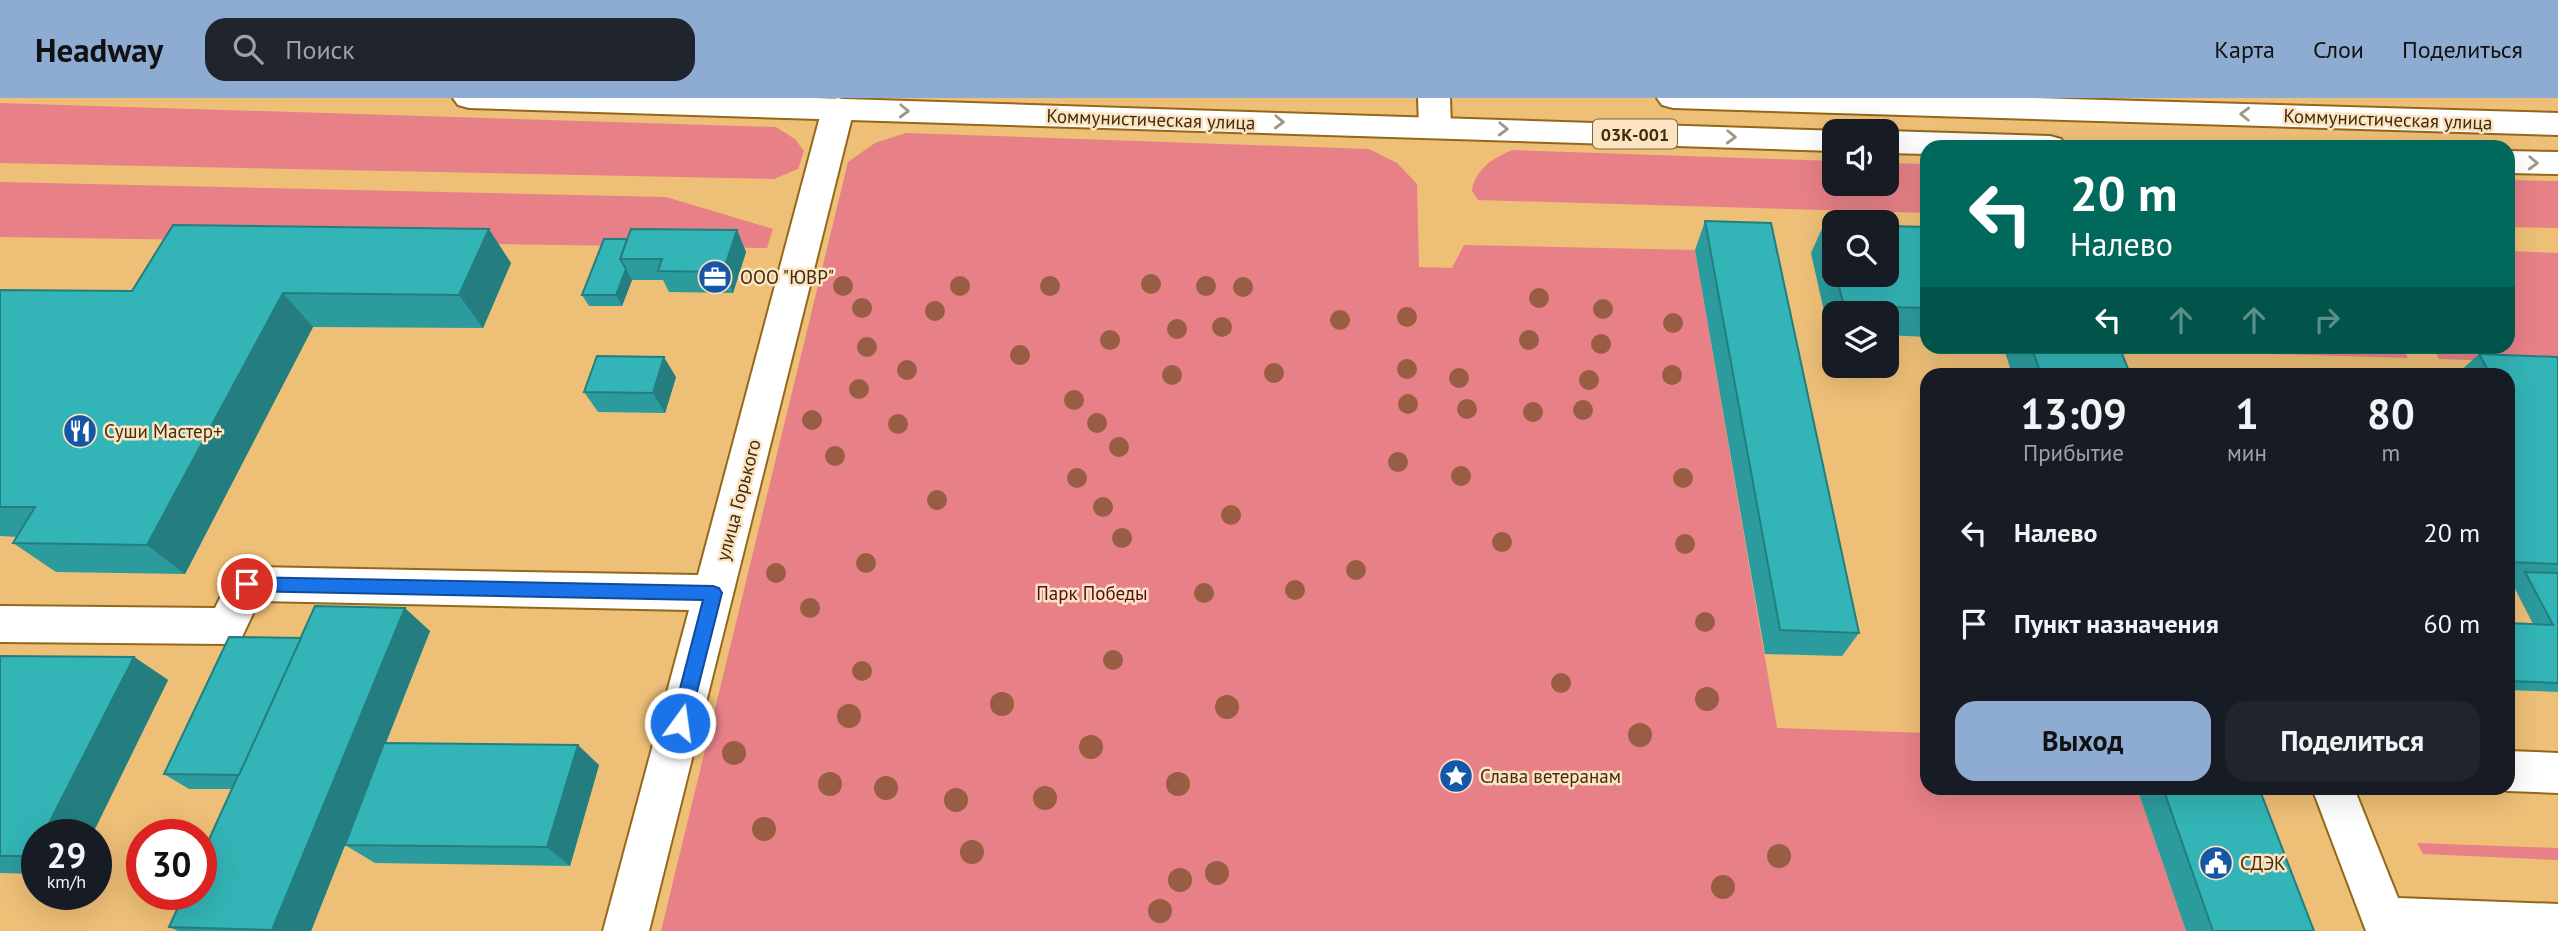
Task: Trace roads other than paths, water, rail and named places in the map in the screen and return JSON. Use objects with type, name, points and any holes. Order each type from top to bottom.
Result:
[{"type":"main road","name":"Коммунистическая улица","points":[[469,98],[838,109],[1434,113],[1822,139]]},
{"type":"main road","name":"Коммунистическая улица","points":[[1673,98],[2558,124]]},
{"type":"main road","name":"улица Горького","points":[[626,931],[838,109]]},
{"type":"main road","points":[[1899,142],[1920,143]]},
{"type":"main road","points":[[2515,162],[2558,163]]},
{"type":"main road","points":[[0,624],[227,626],[247,584],[713,593]]},
{"type":"main road","points":[[2515,771],[2558,773]]},
{"type":"main road","points":[[2336,795],[2384,920],[2558,927]]},
{"type":"place","name":"ООО \"ЮВР\"","points":[[715,277]]},
{"type":"place","name":"Суши Мастер+","points":[[80,431]]},
{"type":"place","name":"Слава ветеранам","points":[[1456,776]]},
{"type":"place","name":"СДЭК","points":[[2216,863]]},
{"type":"park label","name":"Парк Победы","points":[[1092,593]]}]
